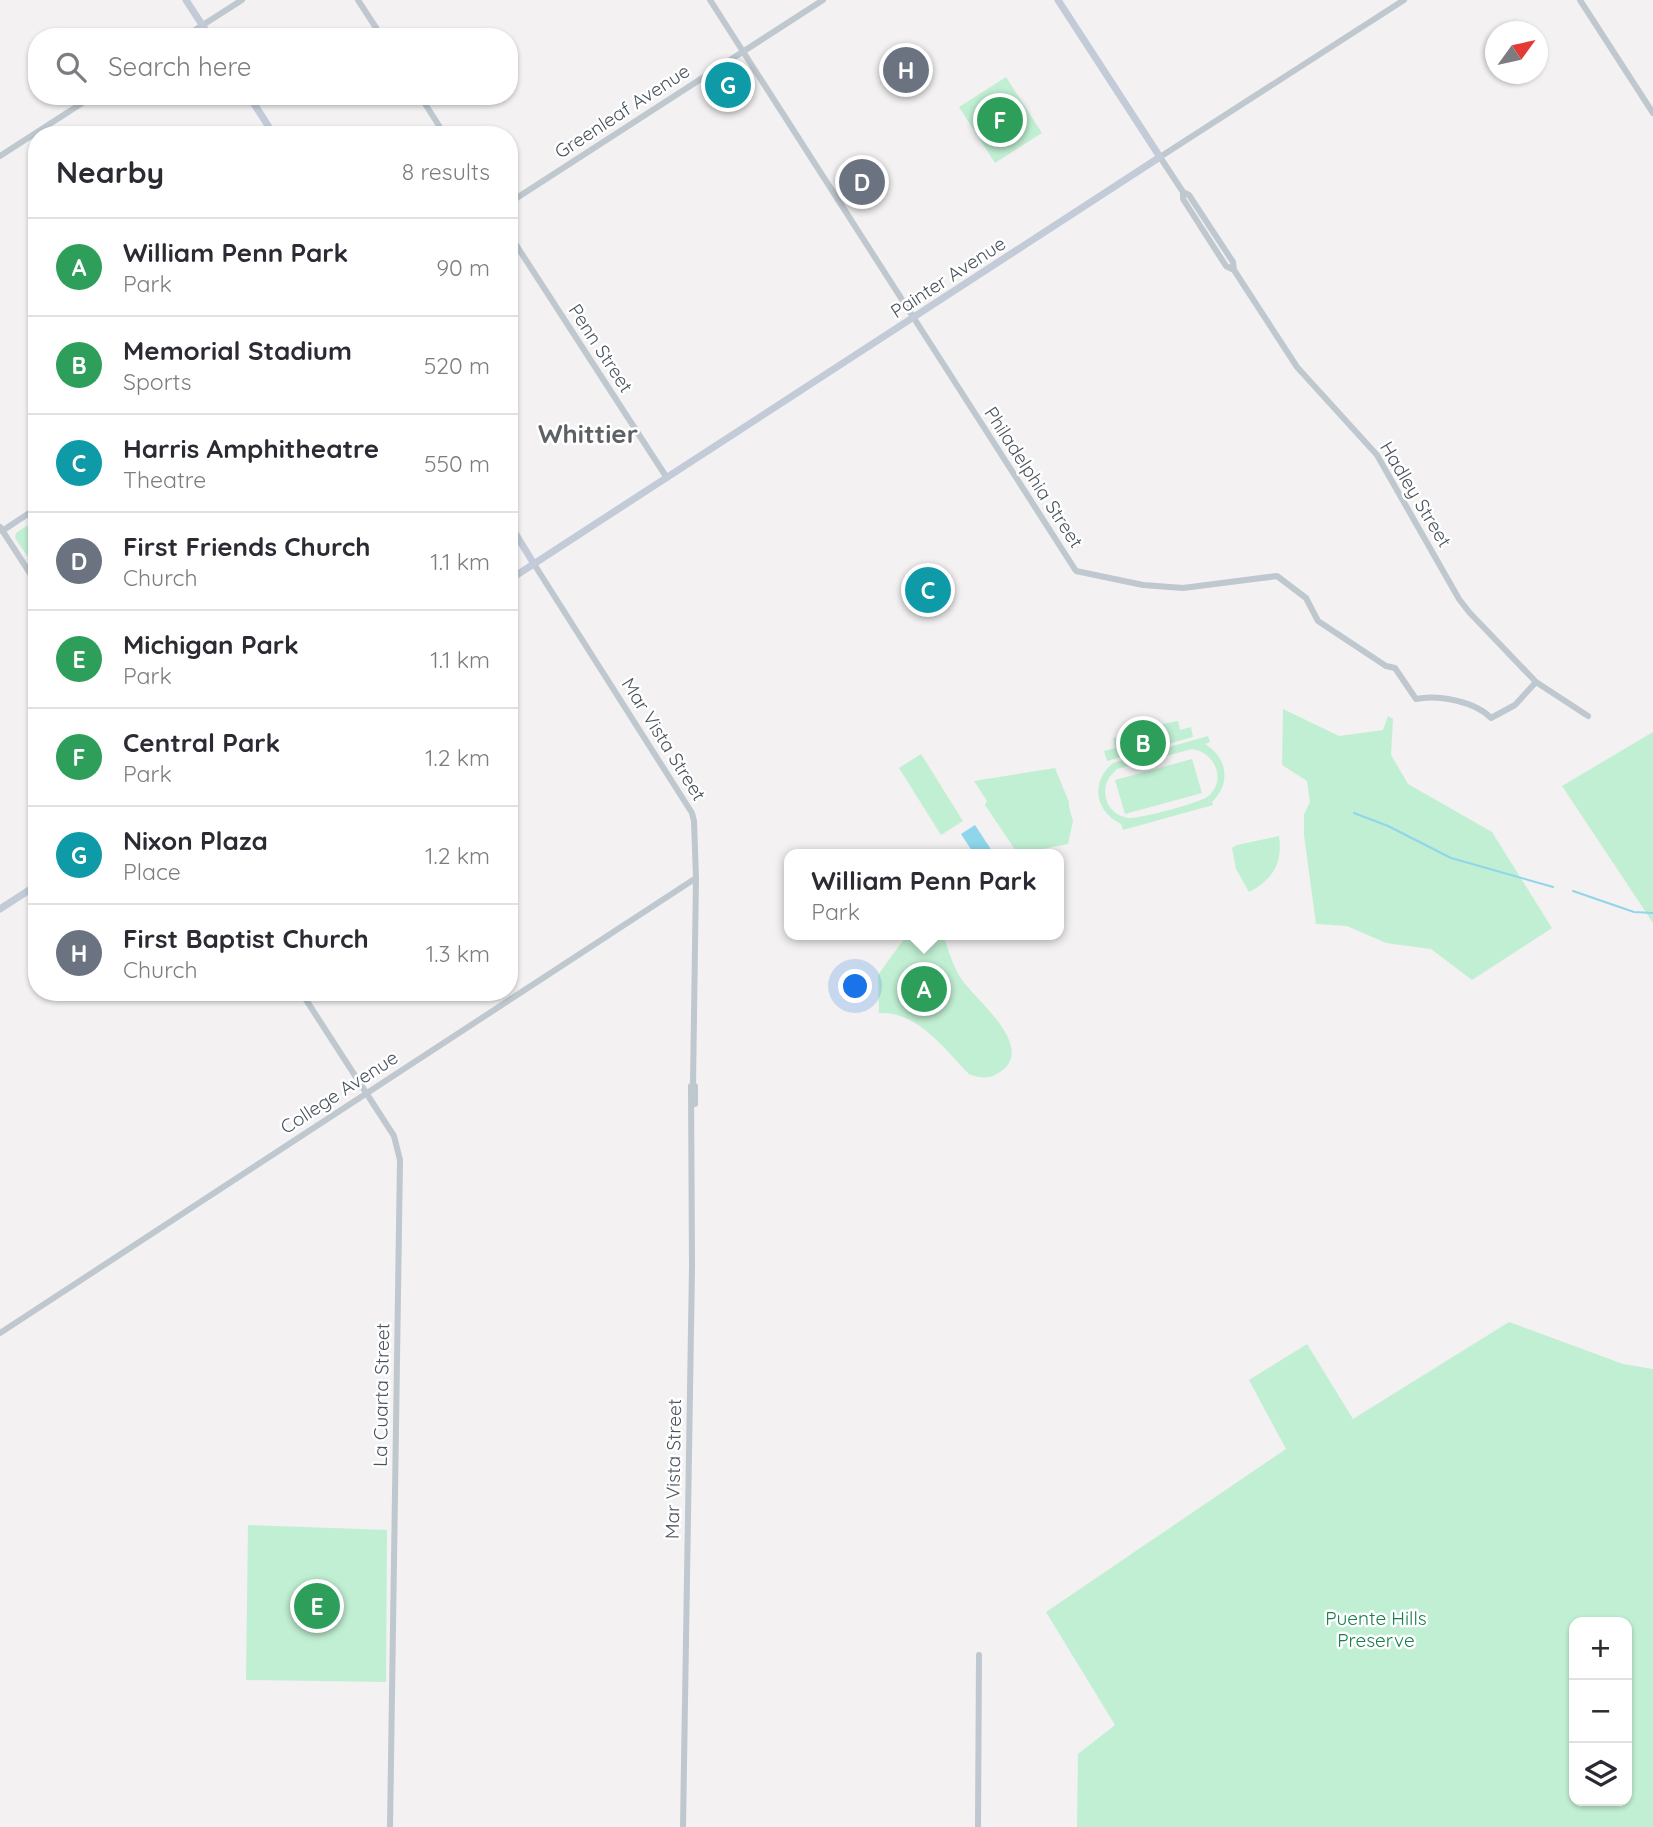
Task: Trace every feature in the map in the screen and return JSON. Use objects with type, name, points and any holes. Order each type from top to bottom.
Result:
[{"type":"main road","points":[[186,0],[205,28]]},
{"type":"main road","name":"Hadley Street","points":[[1058,0],[1160,157]]},
{"type":"main road","points":[[255,105],[268,126]]},
{"type":"main road","name":"Painter Avenue","points":[[518,574],[1160,157]]},
{"type":"main road","name":"Mar Vista Street","points":[[518,538],[534,564]]},
{"type":"main road","points":[[0,909],[28,891]]},
{"type":"street","points":[[198,28],[242,0]]},
{"type":"street","points":[[358,0],[376,28]]},
{"type":"street","name":"Philadelphia Street","points":[[709,0],[1076,571],[1143,585],[1183,588],[1277,576],[1306,598],[1318,621],[1386,666],[1395,668],[1416,699],[1437,698],[1476,707],[1491,718],[1515,705],[1535,682]]},
{"type":"street","name":"Greenleaf Avenue","points":[[518,197],[823,0]]},
{"type":"street","name":"Painter Avenue","points":[[1160,157],[1404,0]]},
{"type":"street","points":[[1580,0],[1653,113]]},
{"type":"street","points":[[46,126],[79,105]]},
{"type":"street","points":[[426,105],[439,126]]},
{"type":"street","points":[[0,156],[28,138]]},
{"type":"street","name":"Hadley Street","points":[[1160,157],[1184,192],[1183,199],[1226,266],[1234,270],[1297,367],[1381,462],[1459,599],[1535,682],[1588,716]]},
{"type":"street","name":"Penn Street","points":[[518,248],[667,478]]},
{"type":"street","points":[[28,514],[1,530],[28,570]]},
{"type":"street","name":"Mar Vista Street","points":[[534,564],[692,813],[695,831],[695,1111],[684,1827]]},
{"type":"street","name":"College Avenue","points":[[518,994],[696,878]]},
{"type":"street","name":"La Cuarta Street","points":[[308,1001],[394,1136],[400,1160],[390,1827]]},
{"type":"street","name":"College Avenue","points":[[0,1332],[507,1001]]},
{"type":"street","points":[[978,1827],[979,1655]]},
{"type":"green space","points":[[1006,77],[1042,133],[995,163],[959,107]]},
{"type":"green space","points":[[28,525],[28,557],[15,538],[16,533]]},
{"type":"green space","points":[[1283,709],[1339,736],[1383,730],[1388,716],[1393,719],[1391,755],[1408,784],[1492,832],[1552,928],[1472,980],[1431,949],[1386,943],[1347,926],[1316,924],[1304,835],[1304,814],[1310,802],[1307,781],[1282,765]]},
{"type":"green space","points":[[1178,721],[1180,730],[1191,727],[1193,737],[1107,761],[1104,751],[1115,748],[1113,738],[1136,732],[1136,729]]},
{"type":"green space","points":[[1653,732],[1653,923],[1562,786]]},
{"type":"green space","points":[[1208,736],[1210,742],[1205,744],[1218,756],[1224,779],[1213,805],[1123,830],[1121,824],[1106,812],[1099,796],[1101,779],[1113,763]],"holes":[[[1192,749],[1200,751],[1212,761],[1218,776],[1217,783],[1207,797],[1181,807],[1135,818],[1121,816],[1109,806],[1105,794],[1106,786],[1117,769]]]},
{"type":"green space","points":[[921,754],[963,821],[941,835],[899,768]]},
{"type":"green space","points":[[1192,759],[1202,793],[1125,814],[1115,780]]},
{"type":"green space","points":[[1055,768],[1069,802],[1073,821],[1068,844],[1043,849],[1015,849],[985,805],[987,801],[974,781]]},
{"type":"green space","points":[[1279,836],[1278,862],[1270,876],[1249,892],[1236,869],[1232,848]]},
{"type":"green space","points":[[903,940],[946,940],[962,980],[1002,1027],[1009,1040],[1012,1053],[1008,1065],[988,1077],[969,1074],[940,1043],[918,1025],[893,1014],[879,1013],[878,975]]},
{"type":"green space","name":"Puente Hills Preserve","points":[[1509,1322],[1623,1364],[1653,1369],[1653,1827],[1077,1827],[1078,1754],[1115,1725],[1046,1612],[1286,1449],[1249,1380],[1307,1344],[1353,1419]]},
{"type":"green space","points":[[248,1525],[387,1530],[386,1682],[246,1680]]},
{"type":"water","points":[[975,825],[991,849],[971,849],[961,834]]},
{"type":"waterway","points":[[1354,813],[1388,826],[1451,858],[1553,887]]},
{"type":"waterway","points":[[1573,891],[1634,912],[1653,913]]},
{"type":"place","name":"First Baptist Church","points":[[906,70]]},
{"type":"place","name":"Nixon Plaza","points":[[728,85]]},
{"type":"place","name":"Central Park","points":[[1000,120]]},
{"type":"place","name":"First Friends Church","points":[[862,182]]},
{"type":"place","name":"Harris Amphitheatre","points":[[928,590]]},
{"type":"place","name":"Memorial Stadium","points":[[1143,743]]},
{"type":"place","name":"William Penn Park","points":[[924,989]]},
{"type":"place","name":"Michigan Park","points":[[317,1606]]},
{"type":"district","name":"Whittier","points":[[588,434]]}]
